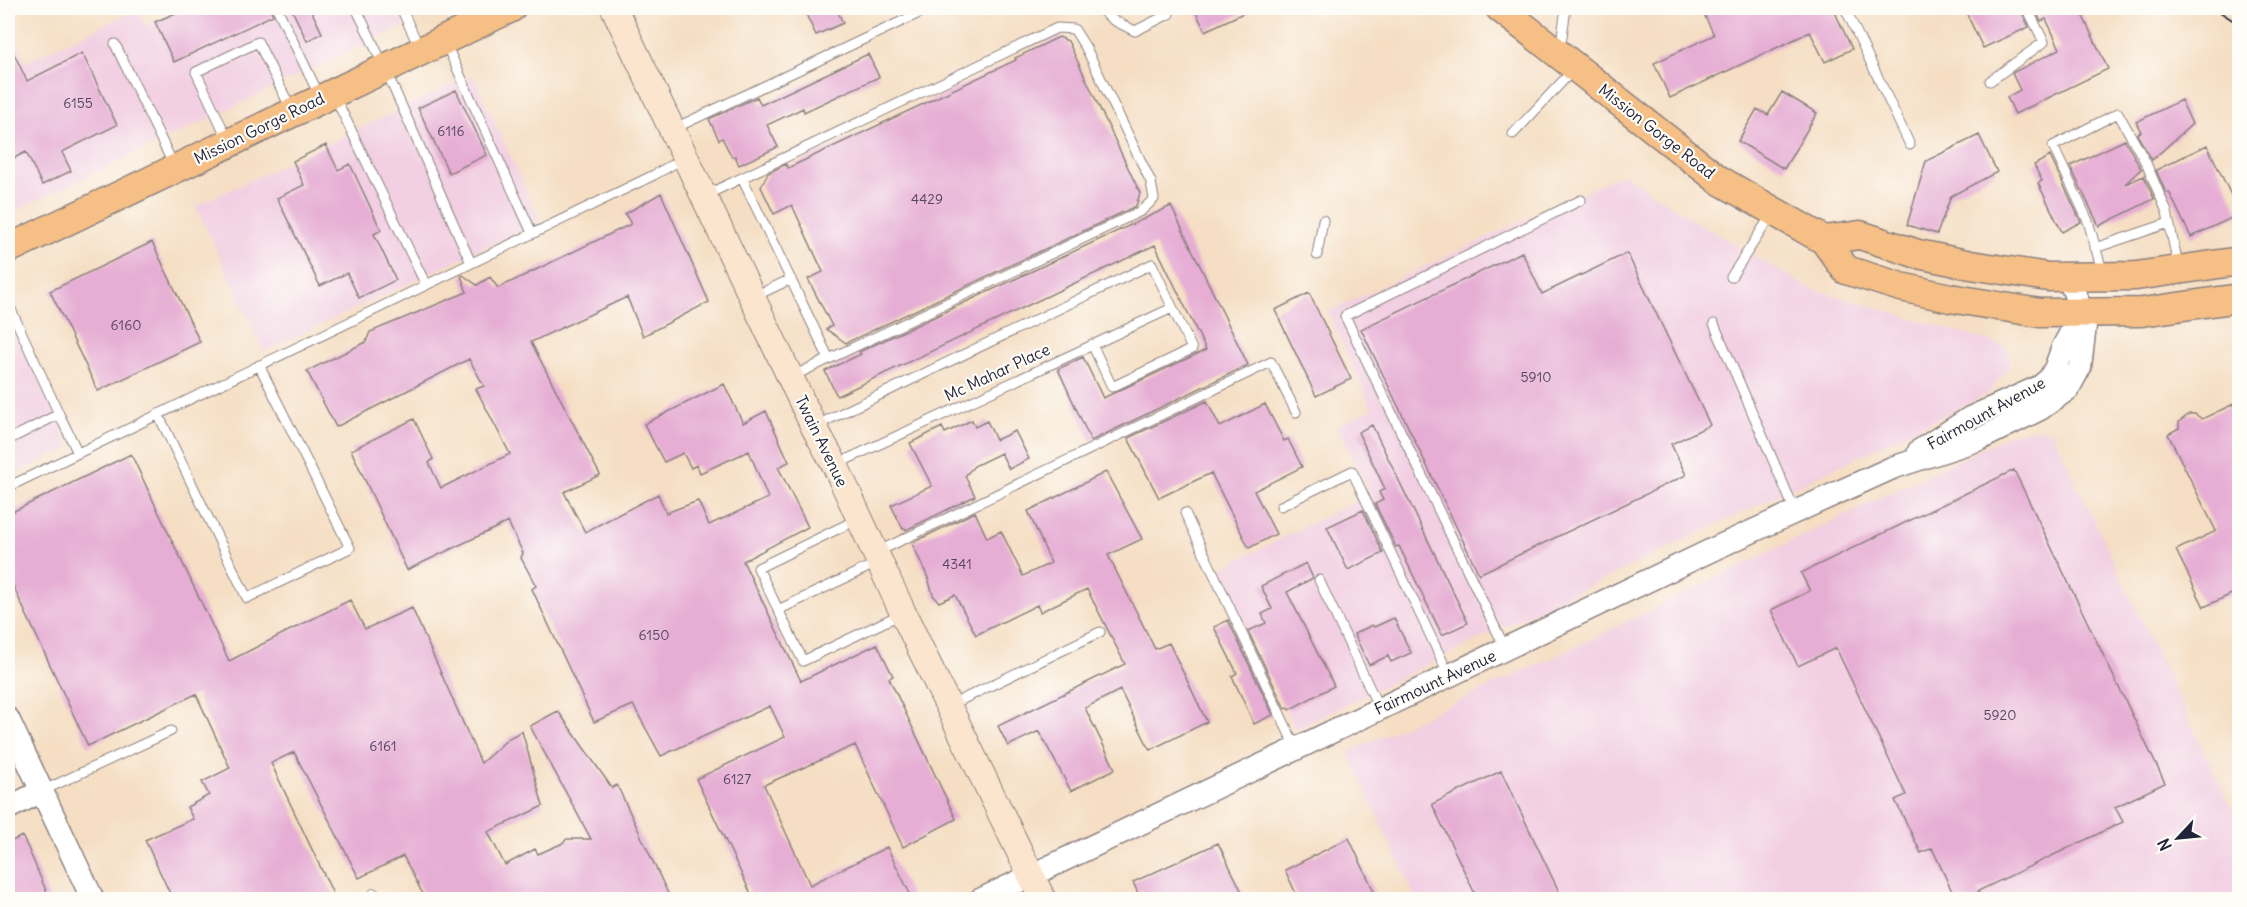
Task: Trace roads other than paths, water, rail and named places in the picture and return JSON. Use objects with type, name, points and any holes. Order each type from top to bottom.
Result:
[{"type":"main road","name":"Mission Gorge Road","points":[[8,249],[511,8]]},
{"type":"main road","name":"Twain Avenue","points":[[614,8],[1043,900]]},
{"type":"main road","name":"Mission Gorge Road","points":[[1500,8],[1719,180],[1824,240],[1846,270],[1901,287],[1960,300],[2040,313],[2082,312]]},
{"type":"main road","points":[[1824,240],[1860,235],[1918,254],[2048,277],[2136,276],[2240,261]]},
{"type":"main road","points":[[2082,312],[2142,312],[2240,298]]},
{"type":"street","points":[[2068,277],[2082,312]]},
{"type":"street","name":"Fairmount Avenue","points":[[980,900],[1720,546],[1796,514],[1892,468],[1970,418],[2041,386],[2055,369],[2063,347],[2082,312]]},
{"type":"street","points":[[8,719],[93,900]]},
{"type":"street","points":[[8,808],[42,791]]},
{"type":"lane","points":[[277,8],[327,96],[426,285]]},
{"type":"lane","points":[[356,8],[471,263]]},
{"type":"lane","points":[[401,8],[432,45],[532,233]]},
{"type":"lane","points":[[673,129],[930,8]]},
{"type":"lane","points":[[1099,8],[1113,20],[1135,31],[1169,14],[1166,8]]},
{"type":"lane","points":[[1513,134],[1568,61],[1566,8]]},
{"type":"lane","points":[[1845,8],[1910,145]]},
{"type":"lane","points":[[1990,81],[2044,42],[2027,8]]},
{"type":"lane","points":[[705,196],[1057,28],[1074,29],[1086,48],[1146,171],[1154,199],[1141,212],[790,377]]},
{"type":"lane","points":[[229,142],[196,72],[258,42],[292,111]]},
{"type":"lane","points":[[115,44],[176,168]]},
{"type":"lane","points":[[2104,276],[2088,221],[2053,146],[2118,113],[2146,163],[2167,212],[2179,270]]},
{"type":"lane","points":[[8,487],[654,175],[686,156]]},
{"type":"lane","points":[[742,178],[829,359]]},
{"type":"lane","points":[[1505,648],[1345,316],[1581,200]]},
{"type":"lane","points":[[1731,277],[1773,212]]},
{"type":"lane","points":[[1317,255],[1323,220]]},
{"type":"lane","points":[[2095,248],[2169,223]]},
{"type":"lane","points":[[814,427],[1152,264],[1192,349],[1112,387],[1092,344]]},
{"type":"lane","points":[[753,297],[790,279]]},
{"type":"lane","points":[[8,303],[78,453]]},
{"type":"lane","name":"Mc Mahar Place","points":[[835,465],[1172,308]]},
{"type":"lane","points":[[1714,324],[1796,514]]},
{"type":"lane","points":[[778,610],[877,557],[1271,362],[1296,412]]},
{"type":"lane","points":[[158,414],[247,597],[278,583],[350,548],[259,365]]},
{"type":"lane","points":[[8,440],[59,414]]},
{"type":"lane","points":[[1281,506],[1352,471],[1449,675]]},
{"type":"lane","points":[[1185,513],[1296,748]]},
{"type":"lane","points":[[858,519],[758,568],[778,610],[803,661],[903,613]]},
{"type":"lane","points":[[1319,580],[1379,708]]},
{"type":"lane","points":[[949,705],[1100,632]]},
{"type":"lane","points":[[42,791],[171,731]]},
{"type":"tram line","points":[[2214,8],[2240,25]]}]
